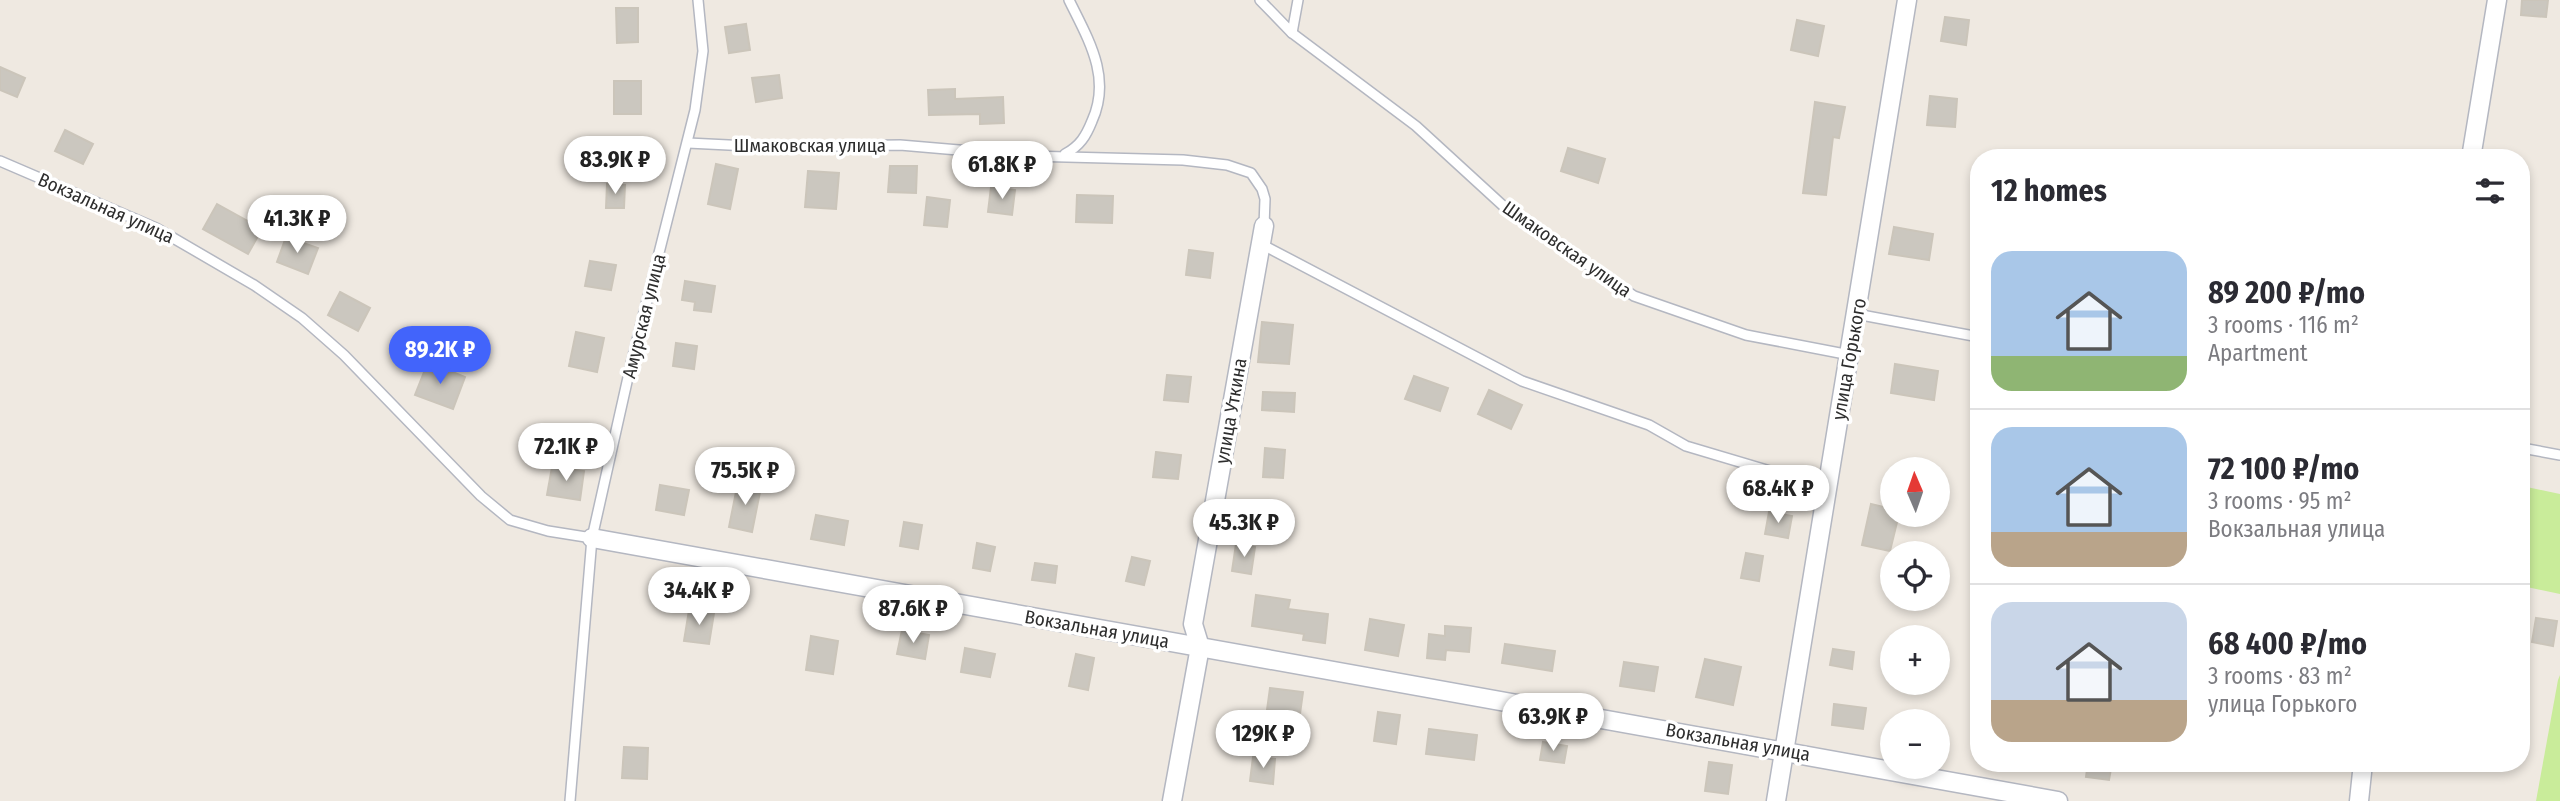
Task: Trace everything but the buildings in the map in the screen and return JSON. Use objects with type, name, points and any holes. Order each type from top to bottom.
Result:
[{"type":"street","name":"улица Горького","points":[[1776,801],[1907,0]]},
{"type":"street","points":[[2472,149],[2497,0]]},
{"type":"street","name":"улица Уткина","points":[[1172,801],[1200,647],[1193,624],[1263,235]]},
{"type":"street","name":"Вокзальная улица","points":[[592,538],[2058,801]]},
{"type":"street","points":[[2359,801],[2361,772]]},
{"type":"lane","name":"Амурская улица","points":[[570,801],[592,538],[631,364],[688,143],[702,77],[702,23],[698,0]]},
{"type":"lane","points":[[1064,155],[1084,140],[1100,94],[1096,56],[1069,0]]},
{"type":"lane","points":[[1292,33],[1298,0]]},
{"type":"lane","name":"Шмаковская улица","points":[[1262,2],[1292,33],[1416,126],[1511,213],[1634,296],[1746,335],[1850,355]]},
{"type":"lane","name":"Шмаковская улица","points":[[688,143],[767,148],[900,145],[1028,156],[1183,160],[1241,167],[1251,173],[1262,189],[1265,199],[1263,235]]},
{"type":"lane","name":"Вокзальная улица","points":[[0,161],[156,228],[254,285],[302,318],[344,355],[481,496],[510,520],[548,531],[592,538]]},
{"type":"lane","points":[[1263,235],[1521,381],[1638,420],[1686,446],[1827,488]]},
{"type":"lane","points":[[1856,314],[1970,335]]},
{"type":"lane","points":[[2530,449],[2560,454]]},
{"type":"green space","points":[[2530,488],[2560,494],[2560,594],[2530,588]]},
{"type":"green space","points":[[2560,675],[2560,801],[2536,801],[2558,680]]}]
